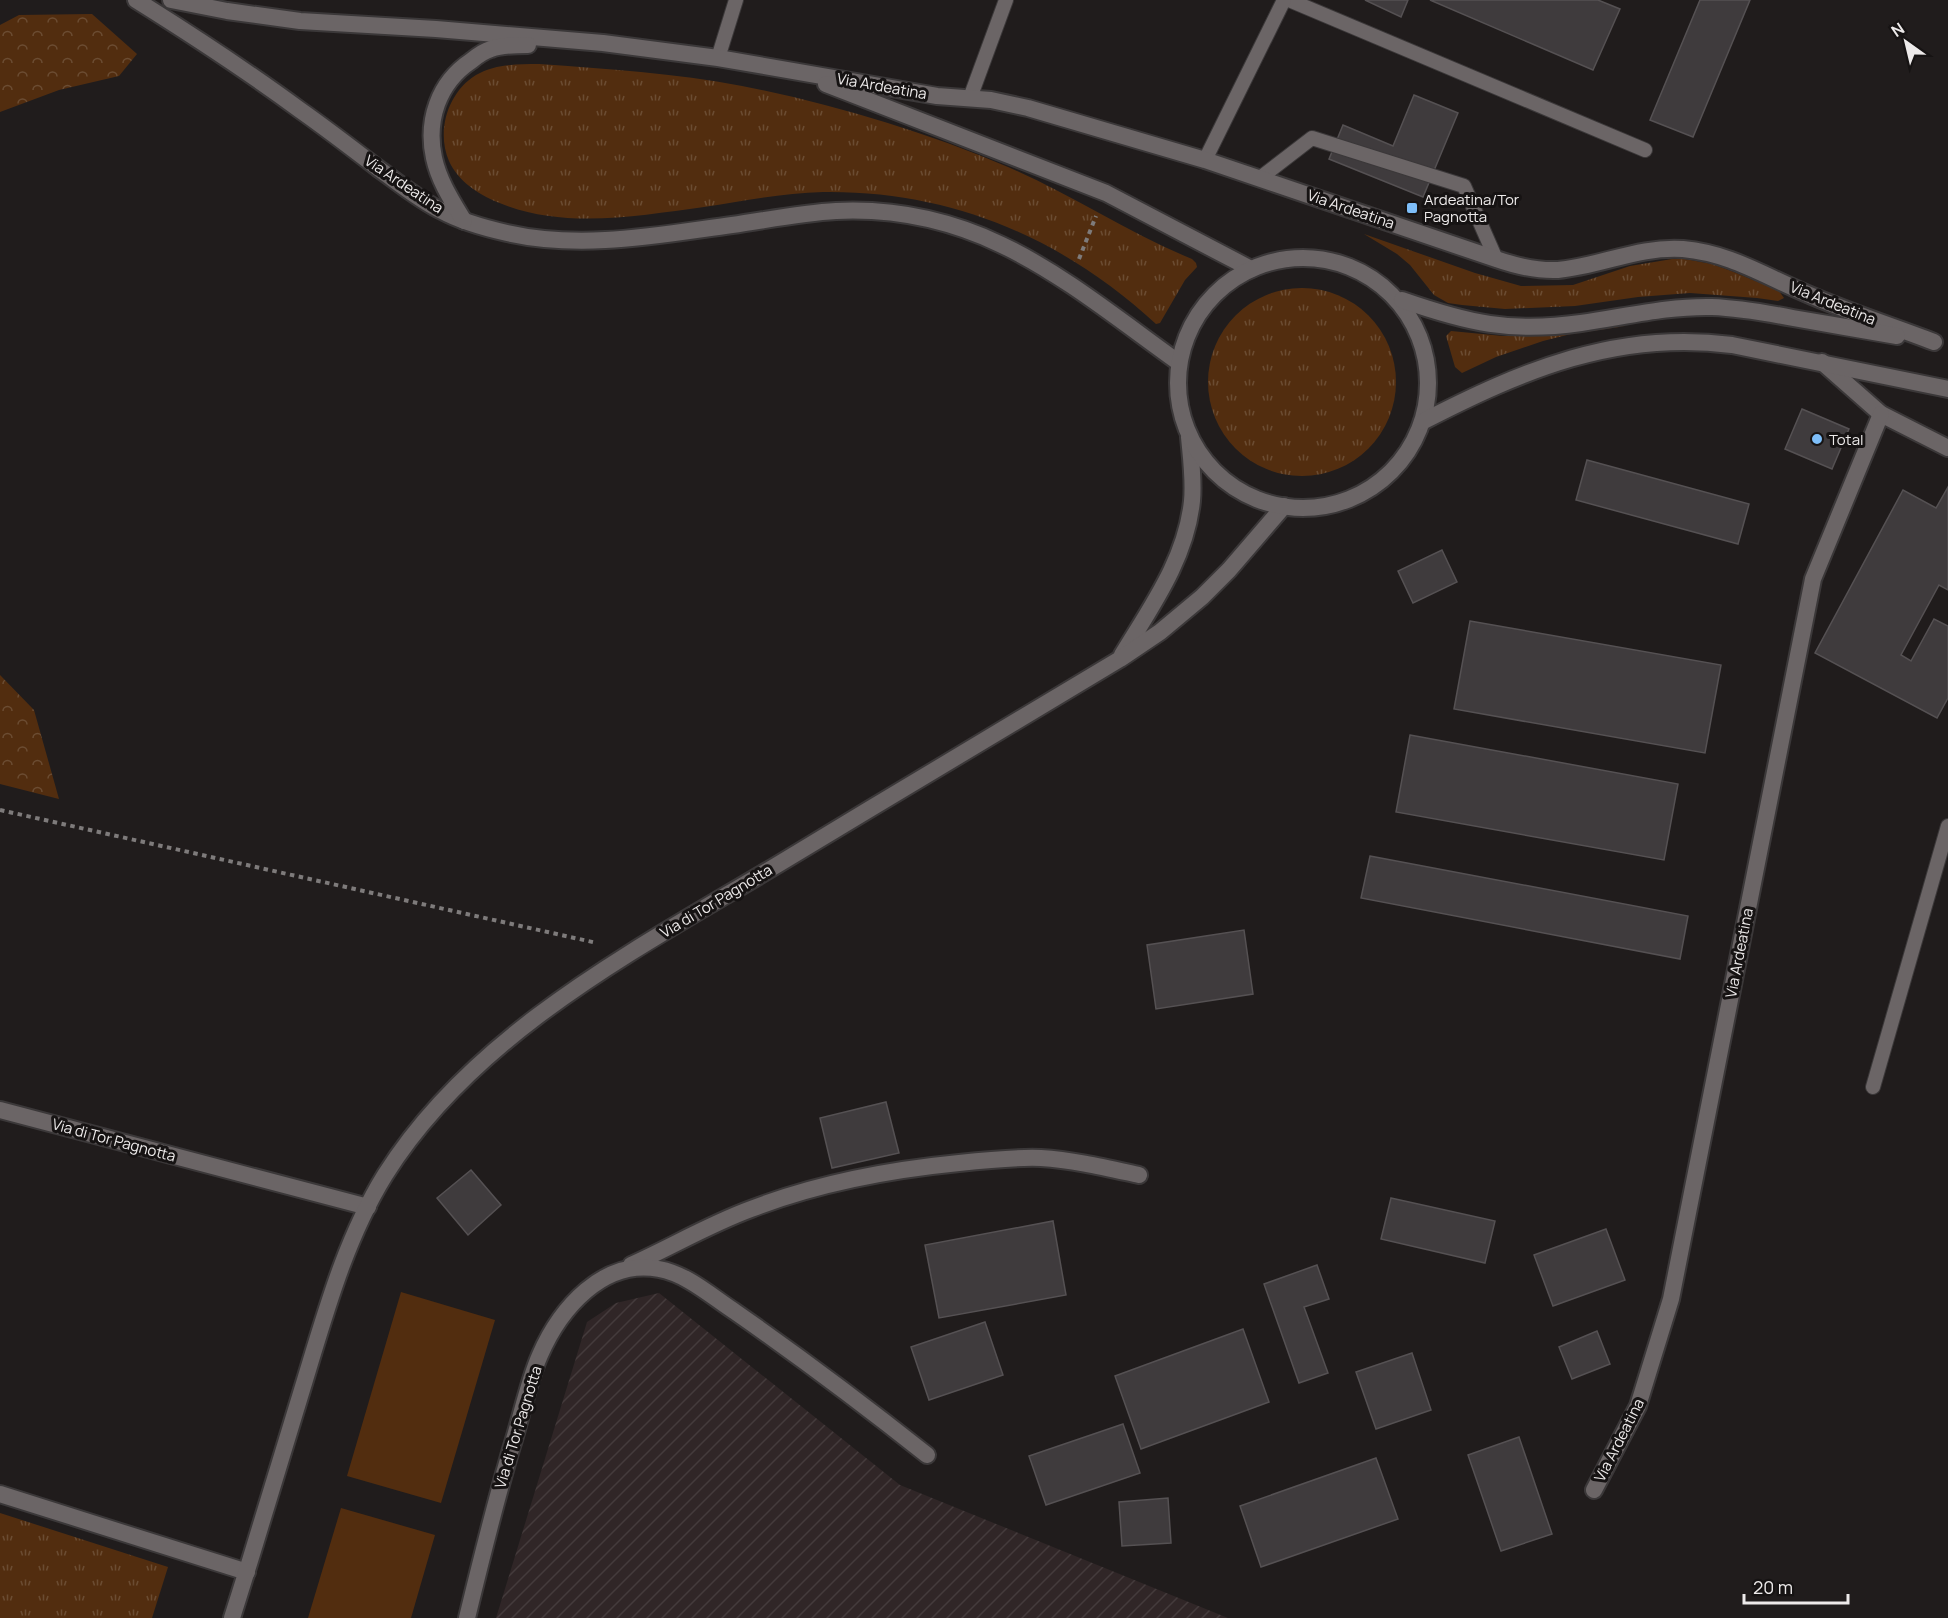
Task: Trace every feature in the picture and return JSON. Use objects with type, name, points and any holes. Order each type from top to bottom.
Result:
[{"type":"main road","name":"Via Ardeatina","points":[[136,0],[270,88],[416,195],[443,212],[464,221],[525,237],[571,241],[641,237],[836,211],[911,216],[970,231],[1026,257],[1178,362]]},
{"type":"main road","name":"Via Ardeatina","points":[[171,0],[238,13],[300,21],[436,29],[603,43],[718,58],[937,96],[970,98],[1029,108],[1205,160],[1496,259],[1534,269],[1558,270],[1648,250],[1682,249],[1701,252],[1735,260],[1795,289],[1941,343]]},
{"type":"main road","points":[[464,221],[438,173],[432,148],[431,124],[439,96],[453,75],[465,64],[490,49],[513,45],[603,43]]},
{"type":"main road","name":"Via Ardeatina","points":[[793,71],[1106,193],[1251,269]]},
{"type":"main road","points":[[1294,260],[1331,263],[1358,272],[1402,300],[1426,349],[1429,373],[1428,398],[1422,422],[1412,444],[1398,464],[1379,481],[1358,494],[1334,504],[1311,507],[1284,506],[1243,494],[1219,476],[1200,455],[1189,437],[1180,412],[1176,389],[1178,362],[1197,315],[1210,298],[1228,283],[1251,269],[1272,262],[1294,260]]},
{"type":"main road","name":"Via Ardeatina","points":[[1402,300],[1461,320],[1508,327],[1565,325],[1650,310],[1713,307],[1760,312],[1941,343]]},
{"type":"main road","points":[[1422,422],[1466,399],[1531,371],[1587,354],[1658,341],[1708,342],[1822,362],[1948,389]]},
{"type":"main road","points":[[1822,362],[1881,414],[1948,448]]},
{"type":"main road","name":"Via Ardeatina","points":[[1594,1490],[1638,1406],[1671,1299],[1814,579],[1881,414]]},
{"type":"main road","points":[[1120,659],[1167,579],[1187,529],[1193,485],[1189,437]]},
{"type":"main road","name":"Via di Tor Pagnotta","points":[[232,1618],[326,1310],[351,1243],[385,1176],[405,1147],[453,1089],[538,1017],[634,951],[1120,659],[1160,632],[1202,597],[1229,570],[1284,506]]},
{"type":"main road","name":"Via di Tor Pagnotta","points":[[0,1110],[368,1208]]},
{"type":"main road","name":"Via di Tor Pagnotta","points":[[467,1618],[491,1515],[539,1356],[553,1330],[574,1301],[600,1280],[748,1210],[788,1195],[860,1177],[930,1166],[997,1159],[1039,1158],[1082,1162],[1139,1175]]},
{"type":"main road","name":"Via di Tor Pagnotta","points":[[622,1270],[643,1267],[662,1269],[683,1277],[807,1362],[927,1455]]},
{"type":"main road","points":[[0,1494],[247,1572]]},
{"type":"lane","points":[[718,58],[736,0]]},
{"type":"lane","points":[[970,98],[1006,0]]},
{"type":"lane","points":[[1205,160],[1284,0]]},
{"type":"lane","points":[[1289,0],[1646,150]]},
{"type":"lane","points":[[1260,178],[1312,138],[1464,186],[1496,259]]},
{"type":"lane","points":[[1873,1087],[1948,826]]},
{"type":"path","points":[[1077,266],[1099,208]]},
{"type":"path","points":[[0,810],[634,951]]},
{"type":"shaded area","points":[[659,1293],[900,1485],[1228,1618],[496,1618],[587,1322],[616,1303]]},
{"type":"green space","points":[[92,14],[137,54],[119,76],[59,90],[0,112],[0,25],[19,15]]},
{"type":"green space","points":[[539,64],[641,72],[742,86],[810,101],[910,130],[1008,167],[1192,259],[1197,267],[1185,280],[1160,323],[1156,324],[1083,267],[1043,244],[1002,225],[960,210],[916,200],[870,194],[823,192],[626,217],[574,218],[522,211],[483,195],[458,175],[445,149],[444,125],[458,91],[476,75],[498,67]]},
{"type":"green space","points":[[1364,234],[1475,273],[1521,286],[1573,285],[1630,266],[1685,259],[1712,264],[1734,272],[1779,291],[1784,298],[1778,301],[1690,293],[1638,297],[1575,306],[1505,309],[1448,303],[1434,295],[1410,265],[1397,254]]},
{"type":"green space","points":[[1293,288],[1311,288],[1338,295],[1369,315],[1389,346],[1396,382],[1389,418],[1369,449],[1338,469],[1311,476],[1293,476],[1258,465],[1242,455],[1229,442],[1212,409],[1208,391],[1208,373],[1219,338],[1229,322],[1242,309],[1275,292]]},
{"type":"green space","points":[[1626,326],[1571,334],[1543,341],[1496,357],[1462,373],[1455,367],[1446,336],[1451,331],[1525,336]]},
{"type":"green space","points":[[0,675],[34,710],[59,799],[0,784]]},
{"type":"green space","points":[[401,1292],[495,1320],[441,1503],[347,1476]]},
{"type":"green space","points":[[341,1508],[435,1535],[411,1618],[308,1618]]},
{"type":"green space","points":[[0,1513],[168,1567],[152,1618],[0,1618]]},
{"type":"building","points":[[1365,0],[1408,0],[1401,17]]},
{"type":"building","points":[[1430,0],[1598,0],[1620,9],[1593,70]]},
{"type":"building","points":[[1700,0],[1750,0],[1693,137],[1650,120]]},
{"type":"building","points":[[1414,95],[1458,113],[1423,197],[1329,159],[1343,125],[1393,146]]},
{"type":"building","name":"Total","points":[[1802,409],[1849,429],[1832,469],[1785,449]]},
{"type":"building","points":[[1587,460],[1749,504],[1738,544],[1576,500]]},
{"type":"building","points":[[1948,487],[1948,590],[1939,585],[1901,655],[1911,661],[1934,619],[1948,626],[1948,698],[1937,718],[1815,653],[1903,490],[1936,508]]},
{"type":"building","points":[[1442,550],[1457,582],[1413,603],[1398,571]]},
{"type":"building","points":[[1470,621],[1721,665],[1705,753],[1454,709]]},
{"type":"building","points":[[1410,735],[1678,784],[1664,860],[1396,812]]},
{"type":"building","points":[[1370,856],[1688,916],[1680,959],[1361,898]]},
{"type":"building","points":[[1244,930],[1253,994],[1156,1009],[1147,945]]},
{"type":"building","points":[[886,1102],[899,1153],[832,1168],[820,1118]]},
{"type":"building","points":[[471,1170],[501,1205],[468,1235],[437,1198]]},
{"type":"building","points":[[1391,1198],[1495,1221],[1485,1263],[1381,1239]]},
{"type":"building","points":[[1053,1221],[1066,1295],[939,1318],[925,1245]]},
{"type":"building","points":[[1606,1229],[1625,1280],[1553,1306],[1534,1255]]},
{"type":"building","points":[[1317,1265],[1329,1299],[1304,1307],[1328,1373],[1299,1383],[1264,1284]]},
{"type":"building","points":[[985,1322],[1003,1375],[929,1400],[911,1347]]},
{"type":"building","points":[[1243,1329],[1269,1402],[1141,1449],[1115,1376]]},
{"type":"building","points":[[1597,1331],[1610,1364],[1572,1379],[1559,1347]]},
{"type":"building","points":[[1412,1353],[1431,1410],[1376,1429],[1356,1372]]},
{"type":"building","points":[[1123,1424],[1140,1473],[1046,1505],[1029,1456]]},
{"type":"building","points":[[1519,1437],[1552,1534],[1501,1551],[1468,1455]]},
{"type":"building","points":[[1376,1458],[1398,1519],[1261,1567],[1240,1506]]},
{"type":"building","points":[[1168,1498],[1171,1543],[1122,1546],[1119,1502]]},
{"type":"place","name":"Ardeatina/Tor Pagnotta","points":[[1412,208]]},
{"type":"place","name":"Total","points":[[1817,439]]}]
